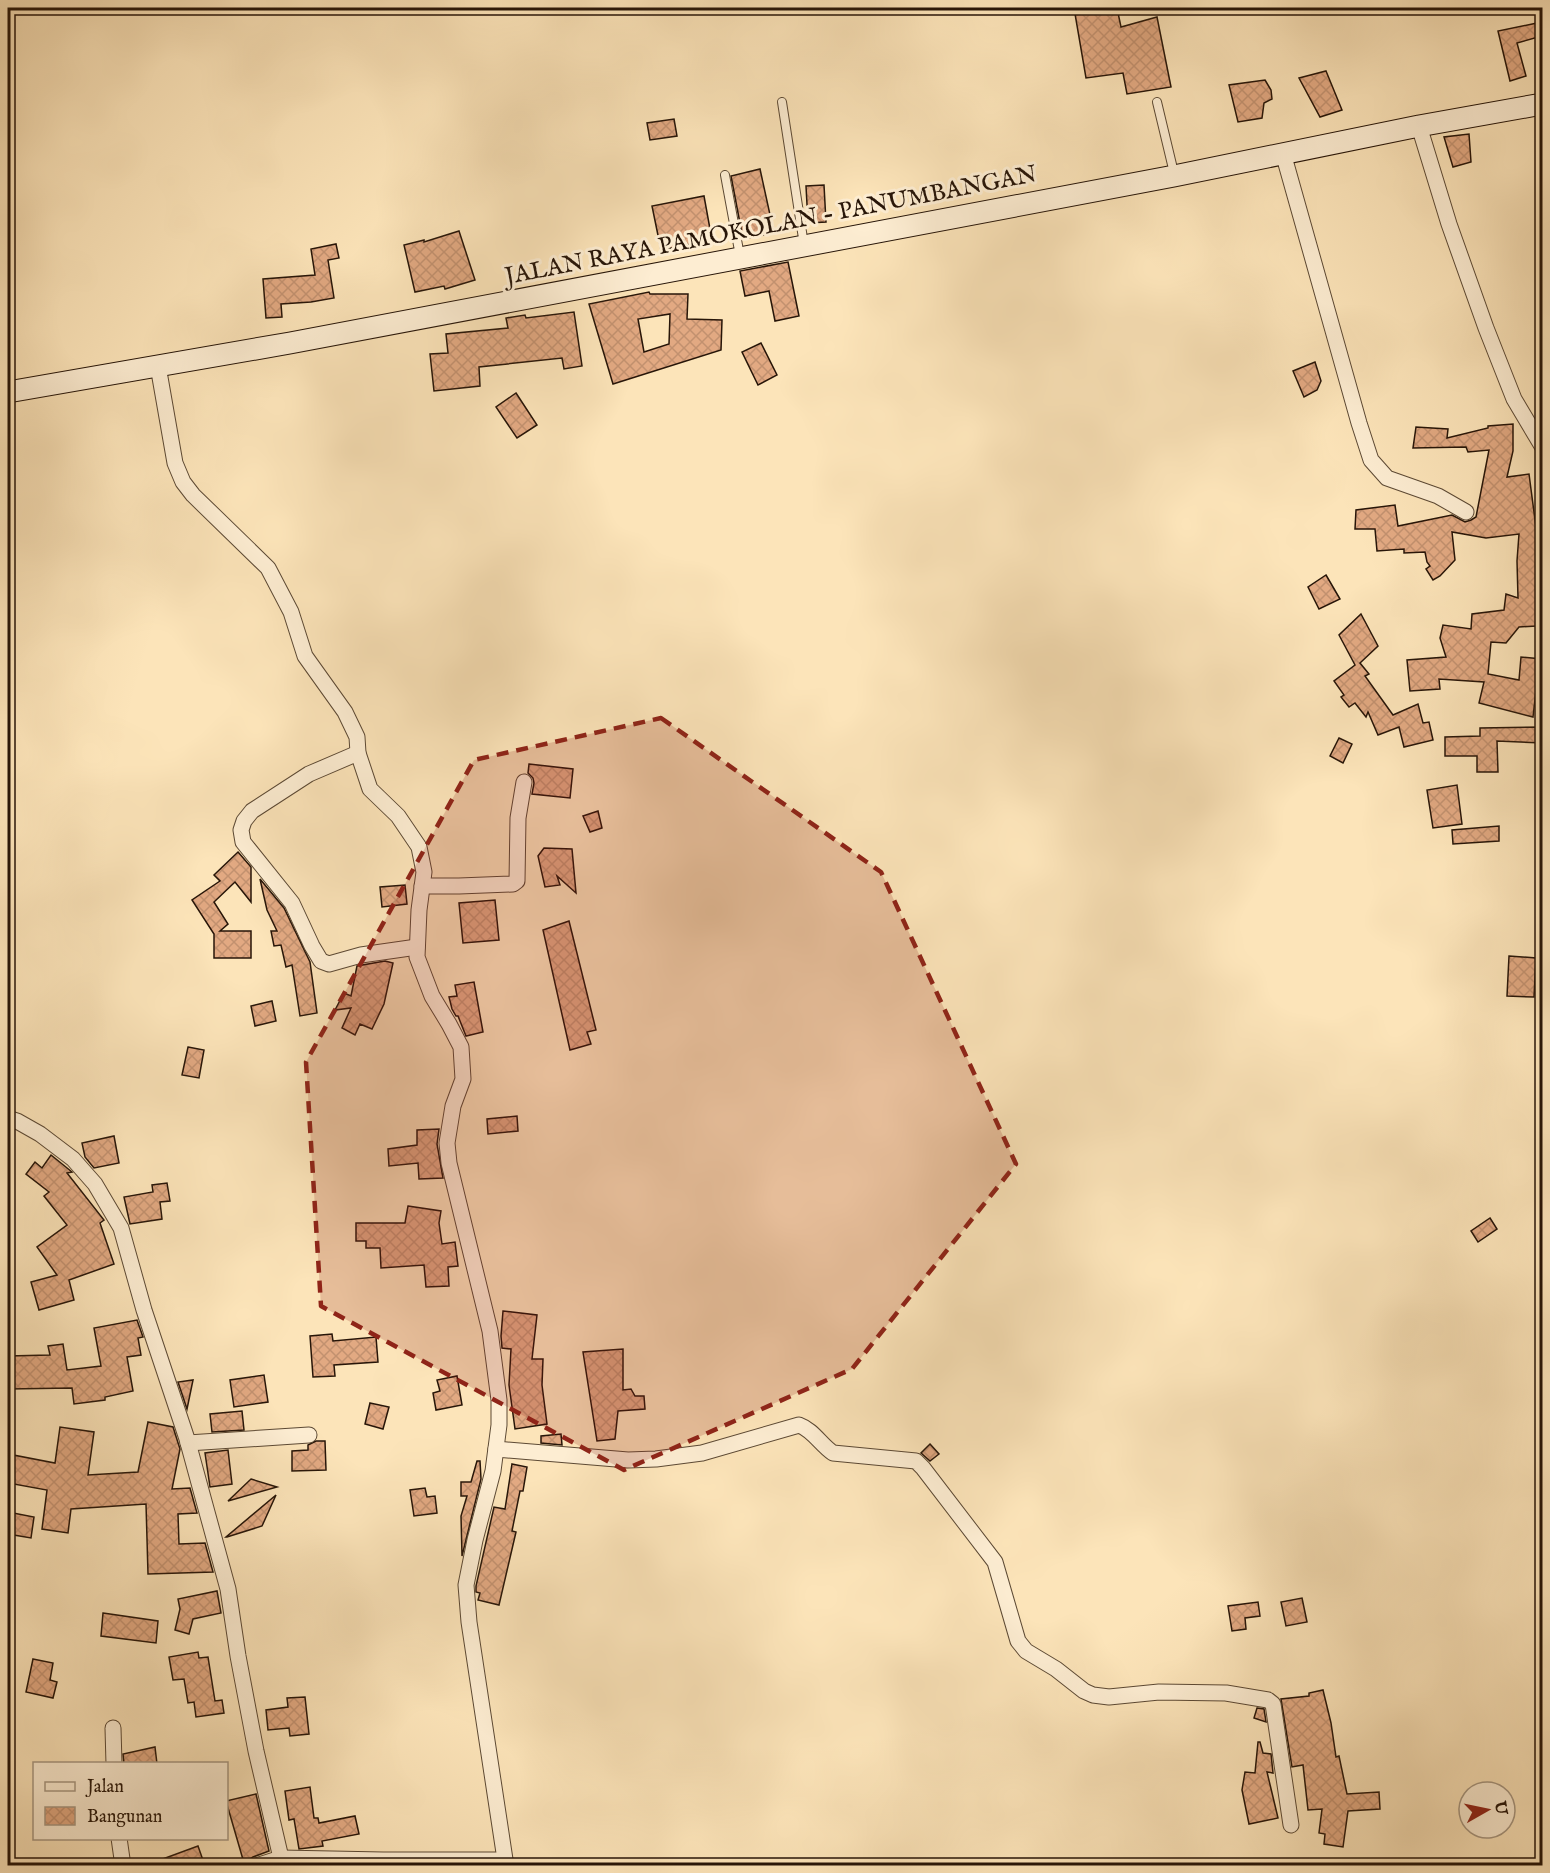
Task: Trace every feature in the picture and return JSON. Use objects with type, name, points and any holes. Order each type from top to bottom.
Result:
[{"type":"main road","name":"JALAN RAYA PAMOKOLAN - PANUMBANGAN","points":[[8,392],[1174,176],[1419,126],[1542,104]]},
{"type":"street","points":[[1419,126],[1449,224],[1486,328],[1514,399],[1542,446]]},
{"type":"street","points":[[1282,153],[1371,460],[1387,478],[1438,496],[1466,512]]},
{"type":"street","points":[[158,366],[175,463],[183,482],[193,495],[268,568],[291,612],[306,656],[345,712],[357,737],[358,753],[370,789],[398,816],[418,847],[424,872],[419,909],[417,957],[432,996],[461,1047],[463,1079],[453,1106],[447,1143],[449,1163],[490,1331],[500,1400],[493,1471],[466,1585],[469,1622],[505,1863],[282,1858],[256,1866]]},
{"type":"street","points":[[358,753],[309,774],[252,812],[244,821],[241,830],[243,842],[292,903],[321,961],[328,964],[361,955],[417,947]]},
{"type":"street","points":[[422,886],[513,884],[517,881],[519,818],[524,782]]},
{"type":"street","points":[[8,1118],[40,1134],[73,1159],[95,1184],[121,1228],[144,1310],[188,1443],[228,1589],[256,1751],[282,1858]]},
{"type":"street","points":[[496,1449],[607,1458],[656,1459],[702,1453],[799,1425],[808,1430],[833,1453],[916,1461],[995,1562],[1017,1641],[1026,1651],[1056,1669],[1084,1691],[1099,1696],[1159,1692],[1226,1693],[1268,1700],[1273,1704],[1291,1825]]},
{"type":"street","points":[[188,1443],[309,1435]]},
{"type":"street","points":[[113,1728],[114,1762]]},
{"type":"street","points":[[119,1840],[123,1866]]},
{"type":"lane","points":[[782,102],[804,245]]},
{"type":"lane","points":[[1156,102],[1174,176]]},
{"type":"lane","points":[[724,175],[740,257]]},
{"type":"highlighted area","points":[[661,718],[881,872],[1016,1164],[852,1369],[624,1470],[321,1306],[306,1062],[474,760]]},
{"type":"building","points":[[1074,8],[1117,8],[1121,27],[1157,17],[1171,87],[1127,94],[1123,73],[1086,78]]},
{"type":"building","points":[[1542,22],[1542,36],[1517,43],[1526,76],[1510,81],[1498,31]]},
{"type":"building","points":[[1326,71],[1342,110],[1320,117],[1299,78]]},
{"type":"building","points":[[1265,80],[1271,90],[1272,99],[1264,103],[1262,118],[1238,122],[1229,85]]},
{"type":"building","points":[[674,119],[677,136],[650,140],[647,123]]},
{"type":"building","points":[[1469,134],[1471,162],[1453,167],[1444,137]]},
{"type":"building","points":[[760,169],[774,233],[743,239],[731,176]]},
{"type":"building","points":[[824,185],[826,222],[808,223],[806,186]]},
{"type":"building","points":[[704,196],[712,240],[661,250],[652,206]]},
{"type":"building","points":[[459,231],[475,280],[445,289],[444,286],[415,292],[404,245],[424,240],[424,242]]},
{"type":"building","points":[[336,244],[339,258],[328,260],[334,298],[281,304],[282,317],[266,318],[263,279],[315,275],[311,249]]},
{"type":"building","points":[[788,262],[799,316],[775,321],[769,291],[745,296],[740,271]]},
{"type":"building","points":[[649,292],[650,294],[688,294],[687,319],[722,320],[721,350],[613,384],[589,304]],"holes":[[[670,314],[669,344],[644,352],[638,319]]]},
{"type":"building","points":[[574,312],[582,366],[564,369],[562,358],[479,367],[480,386],[434,391],[430,354],[448,353],[446,334],[508,328],[506,318]]},
{"type":"building","points":[[761,343],[777,375],[758,385],[742,352]]},
{"type":"building","points":[[1315,362],[1321,381],[1317,390],[1304,397],[1293,371]]},
{"type":"building","points":[[516,393],[537,425],[517,438],[496,407]]},
{"type":"building","points":[[1513,424],[1513,451],[1507,477],[1529,474],[1537,535],[1542,536],[1542,582],[1540,581],[1536,626],[1519,627],[1506,643],[1491,642],[1488,674],[1519,680],[1521,657],[1542,659],[1542,683],[1537,682],[1533,717],[1479,703],[1484,682],[1439,679],[1440,689],[1410,691],[1407,660],[1446,657],[1440,638],[1443,625],[1471,629],[1472,614],[1504,610],[1506,594],[1518,598],[1519,534],[1486,538],[1452,532],[1455,560],[1433,580],[1426,569],[1430,566],[1425,552],[1404,553],[1404,549],[1377,551],[1375,529],[1355,529],[1356,510],[1395,505],[1398,526],[1452,515],[1465,522],[1476,517],[1489,450],[1468,452],[1466,447],[1413,448],[1416,427],[1448,429],[1447,438],[1488,428],[1488,426]]},
{"type":"building","points":[[1326,575],[1340,599],[1319,609],[1308,587]]},
{"type":"building","points":[[1361,614],[1378,646],[1360,663],[1369,674],[1365,676],[1393,715],[1418,704],[1423,723],[1429,722],[1433,740],[1404,747],[1399,727],[1378,735],[1368,712],[1366,717],[1355,703],[1349,707],[1341,697],[1344,695],[1334,681],[1355,665],[1339,635]]},
{"type":"building","points":[[1542,727],[1542,743],[1497,741],[1498,772],[1477,772],[1477,756],[1445,756],[1445,737],[1480,736],[1480,728]]},
{"type":"building","points":[[1339,738],[1352,744],[1343,763],[1330,756]]},
{"type":"building","points":[[529,764],[573,769],[570,798],[532,794],[534,783],[528,773]]},
{"type":"building","points":[[1457,785],[1462,824],[1433,828],[1427,790]]},
{"type":"building","points":[[598,811],[602,828],[590,832],[583,816]]},
{"type":"building","points":[[1499,826],[1499,841],[1453,844],[1452,830]]},
{"type":"building","points":[[544,848],[572,849],[576,893],[557,876],[560,885],[545,887],[538,856]]},
{"type":"building","points":[[238,852],[251,867],[251,902],[235,882],[214,902],[228,924],[220,931],[251,931],[251,958],[214,958],[214,934],[192,900],[220,881],[214,875]]},
{"type":"building","points":[[260,879],[284,908],[310,962],[317,1013],[300,1016],[292,965],[286,967],[281,945],[274,946],[271,931],[277,931],[267,910]]},
{"type":"building","points":[[405,885],[407,904],[382,907],[380,887]]},
{"type":"building","points":[[495,900],[499,940],[463,943],[459,903]]},
{"type":"building","points":[[569,921],[596,1030],[587,1032],[591,1044],[570,1050],[543,930]]},
{"type":"building","points":[[1509,956],[1536,958],[1534,997],[1507,996]]},
{"type":"building","points":[[385,961],[393,963],[384,1004],[372,1029],[360,1024],[355,1035],[342,1028],[351,1008],[335,1010],[344,993],[351,996],[357,966]]},
{"type":"building","points":[[474,982],[483,1032],[466,1036],[458,1016],[452,1009],[449,997],[457,996],[455,985]]},
{"type":"building","points":[[272,1001],[276,1021],[255,1026],[251,1006]]},
{"type":"building","points":[[188,1047],[204,1050],[199,1078],[182,1075]]},
{"type":"building","points":[[517,1116],[518,1131],[488,1134],[487,1119]]},
{"type":"building","points":[[439,1129],[437,1144],[443,1178],[419,1179],[418,1163],[389,1166],[388,1149],[417,1145],[417,1130]]},
{"type":"building","points":[[114,1136],[119,1163],[94,1168],[85,1157],[82,1143]]},
{"type":"building","points":[[51,1155],[72,1172],[67,1173],[104,1220],[100,1223],[114,1264],[69,1280],[74,1300],[39,1310],[31,1282],[57,1275],[37,1247],[67,1225],[44,1196],[49,1192],[26,1174],[35,1162],[42,1168]]},
{"type":"building","points":[[167,1183],[170,1201],[160,1202],[162,1219],[130,1224],[124,1197],[153,1192],[152,1185]]},
{"type":"building","points":[[408,1206],[441,1211],[439,1223],[442,1244],[455,1242],[458,1266],[448,1267],[449,1286],[426,1287],[424,1265],[381,1268],[380,1248],[366,1248],[366,1241],[356,1241],[356,1223],[405,1223]]},
{"type":"building","points":[[1490,1218],[1497,1229],[1478,1242],[1471,1231]]},
{"type":"building","points":[[503,1311],[537,1315],[532,1359],[543,1359],[542,1385],[547,1424],[515,1429],[509,1385],[511,1349],[502,1348]]},
{"type":"building","points":[[137,1320],[143,1337],[138,1338],[141,1355],[127,1357],[133,1391],[105,1397],[105,1400],[74,1404],[72,1388],[8,1389],[8,1356],[50,1355],[48,1346],[63,1344],[67,1370],[101,1366],[94,1328]]},
{"type":"building","points":[[332,1334],[333,1341],[376,1337],[378,1362],[334,1365],[335,1376],[313,1377],[310,1336]]},
{"type":"building","points":[[623,1349],[623,1390],[631,1389],[635,1396],[644,1396],[645,1409],[618,1411],[615,1439],[597,1441],[583,1352]]},
{"type":"building","points":[[264,1375],[268,1402],[234,1407],[230,1380]]},
{"type":"building","points":[[457,1376],[462,1405],[436,1410],[433,1393],[440,1391],[437,1380]]},
{"type":"building","points":[[193,1380],[187,1409],[178,1382]]},
{"type":"building","points":[[370,1403],[389,1407],[383,1429],[365,1424]]},
{"type":"building","points":[[242,1411],[244,1430],[212,1432],[210,1414]]},
{"type":"building","points":[[148,1422],[173,1427],[180,1449],[172,1489],[190,1488],[197,1513],[178,1514],[179,1544],[205,1543],[213,1572],[148,1574],[146,1504],[71,1509],[68,1533],[42,1529],[47,1490],[8,1483],[13,1455],[55,1463],[60,1427],[94,1432],[88,1475],[138,1472]]},
{"type":"building","points":[[561,1434],[562,1445],[541,1443],[541,1436]]},
{"type":"building","points":[[316,1441],[325,1441],[326,1470],[292,1471],[292,1451],[308,1450],[308,1445]]},
{"type":"building","points":[[930,1444],[939,1454],[930,1461],[921,1453]]},
{"type":"building","points":[[228,1450],[232,1484],[210,1487],[205,1453]]},
{"type":"building","points":[[477,1461],[480,1461],[481,1479],[462,1556],[461,1516],[467,1496],[461,1496],[461,1482],[471,1482]]},
{"type":"building","points":[[512,1464],[527,1467],[512,1531],[516,1532],[499,1605],[478,1600],[480,1593],[476,1592],[476,1586],[494,1507],[505,1509]]},
{"type":"building","points":[[251,1479],[277,1487],[228,1501]]},
{"type":"building","points":[[425,1488],[427,1497],[435,1496],[437,1513],[414,1516],[410,1490]]},
{"type":"building","points":[[276,1495],[262,1526],[226,1537]]},
{"type":"building","points":[[8,1512],[34,1517],[31,1538],[8,1534]]},
{"type":"building","points":[[217,1591],[221,1613],[193,1619],[189,1634],[175,1630],[180,1609],[178,1599]]},
{"type":"building","points":[[1302,1598],[1307,1622],[1286,1626],[1281,1602]]},
{"type":"building","points":[[1258,1602],[1260,1616],[1245,1618],[1246,1629],[1232,1631],[1228,1606]]},
{"type":"building","points":[[103,1613],[158,1621],[156,1643],[101,1636]]},
{"type":"building","points":[[198,1652],[199,1658],[208,1657],[215,1701],[222,1700],[224,1713],[196,1717],[194,1702],[188,1703],[184,1679],[173,1680],[169,1657]]},
{"type":"building","points":[[33,1659],[53,1663],[50,1680],[57,1682],[53,1698],[26,1692]]},
{"type":"building","points":[[1323,1690],[1336,1757],[1339,1756],[1347,1794],[1379,1792],[1380,1809],[1348,1811],[1343,1847],[1324,1844],[1325,1834],[1319,1833],[1322,1809],[1308,1810],[1303,1765],[1292,1767],[1281,1699],[1309,1696],[1309,1693]]},
{"type":"building","points":[[305,1697],[309,1734],[290,1736],[289,1728],[268,1730],[266,1710],[288,1707],[287,1698]]},
{"type":"building","points":[[1257,1708],[1264,1709],[1266,1722],[1254,1718]]},
{"type":"building","points":[[1258,1742],[1260,1742],[1263,1753],[1271,1754],[1273,1773],[1267,1772],[1278,1818],[1249,1824],[1242,1790],[1245,1772],[1255,1773]]},
{"type":"building","points":[[155,1747],[157,1762],[124,1762],[123,1754]]},
{"type":"building","points":[[310,1787],[314,1818],[318,1818],[319,1823],[355,1816],[359,1834],[322,1841],[323,1846],[299,1849],[294,1819],[289,1820],[285,1791]]},
{"type":"building","points":[[256,1794],[269,1851],[244,1863],[228,1808],[228,1801]]},
{"type":"building","points":[[198,1846],[205,1866],[149,1866],[149,1864]]}]
